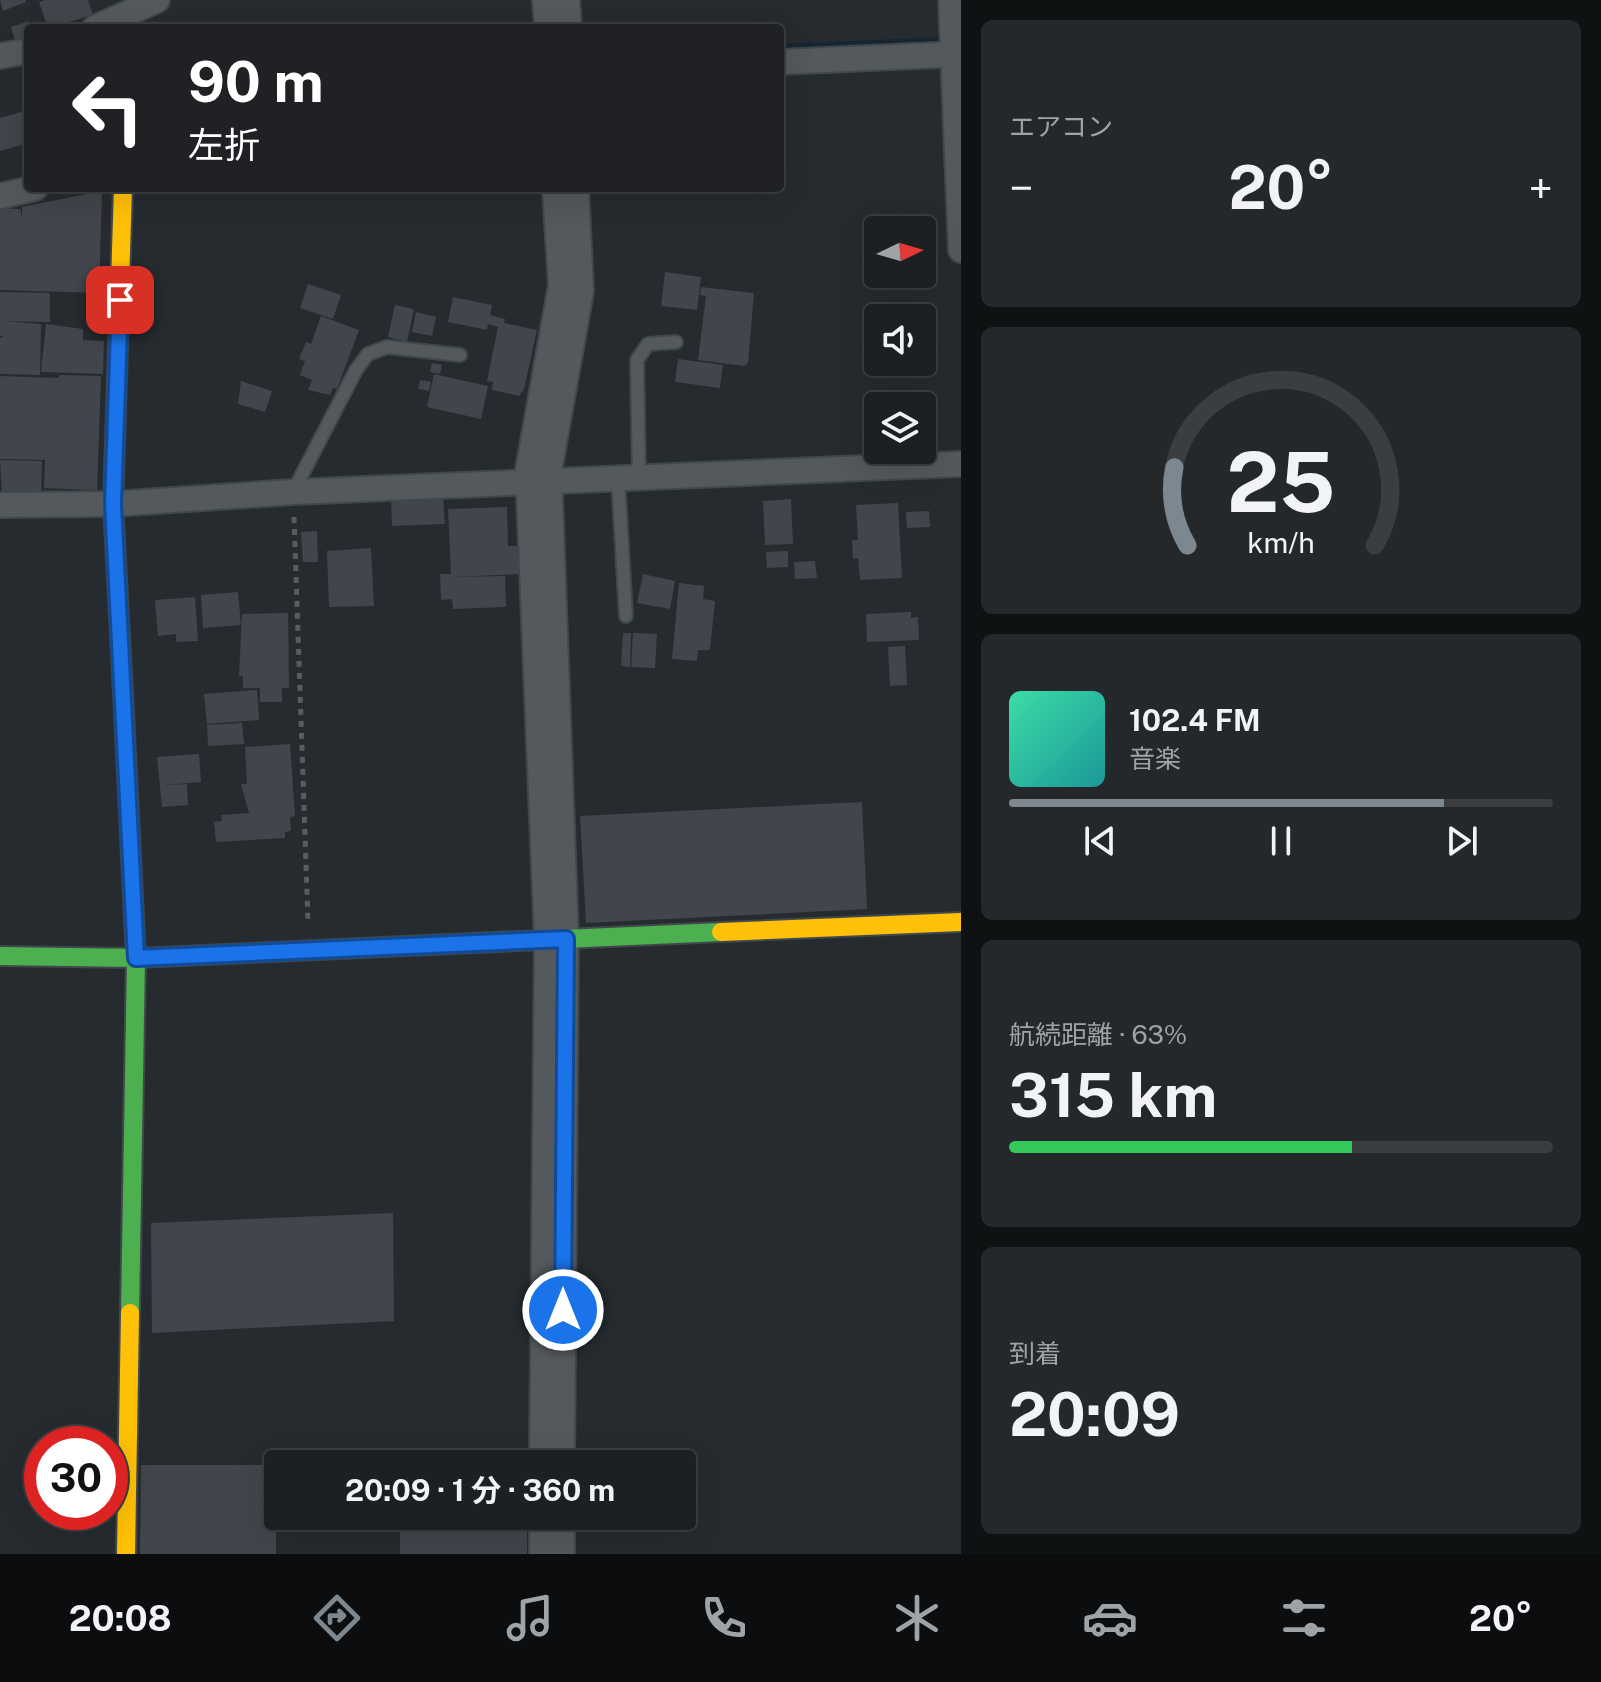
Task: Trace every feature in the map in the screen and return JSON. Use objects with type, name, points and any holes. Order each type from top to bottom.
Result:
[{"type":"street","points":[[104,24],[157,0]]},
{"type":"street","points":[[545,0],[547,24]]},
{"type":"street","points":[[567,0],[569,24]]},
{"type":"street","points":[[951,0],[956,54],[961,250]]},
{"type":"street","points":[[0,56],[24,52]]},
{"type":"street","points":[[784,62],[956,54]]},
{"type":"street","points":[[0,196],[24,191]]},
{"type":"street","points":[[123,192],[113,504],[136,958],[126,1554]]},
{"type":"street","points":[[539,482],[528,470],[561,285],[555,192]]},
{"type":"street","points":[[562,1450],[556,940],[539,482],[581,291],[576,192]]},
{"type":"street","points":[[0,505],[113,504],[293,492],[961,464]]},
{"type":"street","points":[[0,956],[136,958],[961,922]]},
{"type":"street","points":[[542,1450],[556,940]]},
{"type":"street","points":[[542,1530],[542,1554]]},
{"type":"street","points":[[562,1530],[562,1554]]},
{"type":"lane","points":[[626,616],[628,478],[637,360],[648,344],[676,342]]},
{"type":"lane","points":[[293,492],[356,370],[368,354],[387,347],[460,355]]},
{"type":"path","points":[[293,492],[309,950]]},
{"type":"building","points":[[0,0],[25,0],[26,2],[3,11]]},
{"type":"building","points":[[88,0],[93,15],[62,24],[47,24],[39,2]]},
{"type":"building","points":[[29,21],[29,24],[24,24],[24,37],[15,40],[11,27]]},
{"type":"building","points":[[24,111],[24,144],[0,151],[0,118]]},
{"type":"building","points":[[102,192],[99,293],[0,290],[0,208],[20,209],[22,218],[22,207]]},
{"type":"building","points":[[665,272],[701,277],[697,310],[661,306]]},
{"type":"building","points":[[308,284],[341,295],[333,319],[300,308]]},
{"type":"building","points":[[701,287],[754,293],[748,363],[744,366],[698,360],[706,296],[700,295]]},
{"type":"building","points":[[0,292],[50,293],[50,322],[3,321],[41,324],[40,375],[0,374],[0,338],[4,336],[0,336]]},
{"type":"building","points":[[453,297],[492,305],[490,315],[505,319],[504,323],[537,330],[524,389],[519,396],[492,390],[493,382],[487,381],[498,327],[488,324],[487,330],[448,322]]},
{"type":"building","points":[[395,305],[414,309],[407,342],[388,337]]},
{"type":"building","points":[[416,312],[436,317],[432,336],[412,332]]},
{"type":"building","points":[[321,316],[359,330],[337,389],[333,388],[330,395],[308,390],[312,380],[300,375],[305,361],[299,359],[306,342],[311,344]]},
{"type":"building","points":[[46,324],[83,329],[83,340],[104,341],[103,374],[41,372]]},
{"type":"building","points":[[678,359],[723,365],[720,388],[675,382]]},
{"type":"building","points":[[432,363],[442,365],[440,374],[430,372]]},
{"type":"building","points":[[434,374],[488,386],[481,419],[427,407]]},
{"type":"building","points":[[59,375],[101,376],[97,490],[44,488],[45,460],[0,459],[0,376],[59,378]]},
{"type":"building","points":[[420,380],[431,382],[429,391],[418,389]]},
{"type":"building","points":[[241,381],[272,391],[265,412],[238,404]]},
{"type":"building","points":[[0,460],[42,461],[41,496],[2,495]]},
{"type":"building","points":[[443,497],[445,524],[392,526],[391,499]]},
{"type":"building","points":[[791,499],[793,544],[765,545],[763,501]]},
{"type":"building","points":[[898,503],[902,578],[860,580],[858,558],[853,559],[852,540],[858,540],[856,505]]},
{"type":"building","points":[[507,507],[508,546],[521,546],[522,574],[450,577],[505,576],[506,607],[453,609],[452,599],[441,600],[440,574],[451,574],[448,509]]},
{"type":"building","points":[[929,511],[930,527],[907,528],[906,512]]},
{"type":"building","points":[[317,531],[318,562],[303,562],[301,532]]},
{"type":"building","points":[[371,548],[374,606],[329,607],[327,551]]},
{"type":"building","points":[[788,551],[788,567],[767,568],[766,552]]},
{"type":"building","points":[[815,561],[817,578],[795,579],[794,562]]},
{"type":"building","points":[[643,574],[675,581],[670,609],[637,603]]},
{"type":"building","points":[[679,583],[704,586],[703,599],[715,601],[710,650],[698,650],[697,661],[672,659]]},
{"type":"building","points":[[238,592],[241,625],[203,628],[201,595]]},
{"type":"building","points":[[195,597],[198,641],[176,642],[176,634],[158,636],[155,600]]},
{"type":"building","points":[[911,612],[911,618],[918,617],[919,640],[867,642],[866,614]]},
{"type":"building","points":[[288,613],[289,688],[282,688],[282,702],[260,702],[260,688],[243,688],[243,676],[239,676],[242,614]]},
{"type":"building","points":[[623,633],[631,633],[630,667],[621,666]]},
{"type":"building","points":[[633,633],[657,634],[655,668],[631,667]]},
{"type":"building","points":[[905,646],[907,685],[890,686],[888,647]]},
{"type":"building","points":[[257,690],[259,720],[207,724],[204,694]]},
{"type":"building","points":[[242,723],[244,744],[208,746],[207,725]]},
{"type":"building","points":[[290,744],[295,816],[290,817],[291,831],[285,832],[285,838],[216,842],[214,822],[222,821],[221,815],[249,813],[241,784],[247,784],[245,747]]},
{"type":"building","points":[[199,754],[201,782],[164,785],[187,784],[188,805],[162,807],[157,757]]},
{"type":"building","points":[[862,802],[867,909],[586,923],[580,816]]},
{"type":"building","points":[[393,1213],[394,1321],[152,1333],[151,1223]]},
{"type":"building","points":[[141,1465],[264,1465],[264,1530],[276,1530],[276,1554],[140,1554]]},
{"type":"building","points":[[400,1530],[527,1530],[527,1554],[400,1554]]},
{"type":"waterway","points":[[784,48],[942,41]]},
{"type":"traffic: fast","points":[[123,693],[136,958],[130,1313]]},
{"type":"traffic: fast","points":[[0,956],[136,958],[721,932]]},
{"type":"traffic: slow","points":[[123,192],[113,504],[123,693]]},
{"type":"traffic: slow","points":[[721,932],[961,922]]},
{"type":"traffic: slow","points":[[126,1554],[130,1313]]},
{"type":"route","points":[[120,300],[113,504],[136,958],[566,939],[563,1310]]}]
